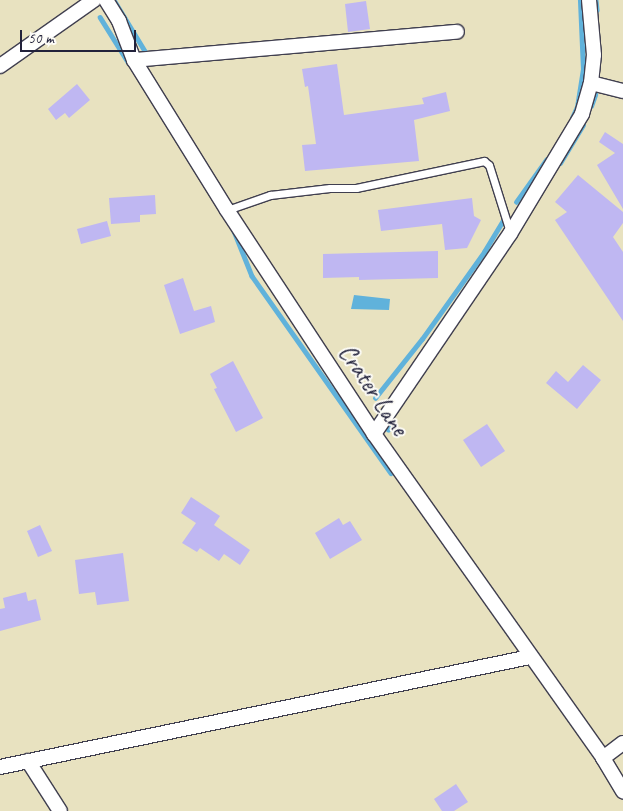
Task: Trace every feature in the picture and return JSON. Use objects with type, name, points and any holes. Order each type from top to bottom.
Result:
[{"type":"street","points":[[0,66],[94,0]]},
{"type":"street","name":"Crater Lane","points":[[106,0],[119,21],[134,60],[227,210],[374,434],[603,758],[623,791]]},
{"type":"street","points":[[374,434],[510,234],[582,114],[591,83],[594,48],[589,0]]},
{"type":"street","points":[[134,60],[457,32]]},
{"type":"street","points":[[591,83],[623,91]]},
{"type":"street","points":[[0,767],[530,657]]},
{"type":"street","points":[[603,758],[623,743]]},
{"type":"street","points":[[28,761],[60,811]]},
{"type":"lane","points":[[227,210],[270,194],[330,188],[356,188],[484,162],[489,165],[510,234]]},
{"type":"water","points":[[354,295],[390,299],[389,310],[351,309]]},
{"type":"building","points":[[366,1],[370,29],[348,32],[345,4]]},
{"type":"building","points":[[337,64],[344,115],[424,104],[422,98],[446,92],[450,111],[414,120],[419,161],[305,171],[302,145],[316,144],[308,86],[305,87],[302,69]]},
{"type":"building","points":[[77,84],[90,100],[69,118],[65,113],[56,120],[48,109]]},
{"type":"building","points":[[605,132],[623,144],[623,209],[597,165],[615,153],[599,142]]},
{"type":"building","points":[[578,175],[623,212],[623,223],[613,237],[623,252],[623,321],[555,220],[567,212],[555,202]]},
{"type":"building","points":[[155,195],[156,214],[140,215],[140,222],[111,224],[109,198]]},
{"type":"building","points":[[472,198],[474,216],[481,220],[467,248],[445,250],[442,224],[381,231],[378,210]]},
{"type":"building","points":[[107,221],[111,236],[81,244],[77,229]]},
{"type":"building","points":[[438,251],[438,278],[359,280],[359,277],[323,278],[323,254]]},
{"type":"building","points":[[183,278],[194,311],[211,306],[215,322],[180,334],[164,285]]},
{"type":"building","points":[[233,361],[263,418],[236,432],[214,389],[217,388],[210,374]]},
{"type":"building","points":[[583,365],[601,380],[577,409],[546,383],[556,371],[568,382]]},
{"type":"building","points":[[487,424],[505,451],[481,467],[463,440]]},
{"type":"building","points":[[191,497],[220,516],[214,525],[250,550],[240,565],[224,554],[219,561],[200,548],[197,552],[182,543],[196,523],[181,513]]},
{"type":"building","points":[[339,518],[343,525],[350,521],[362,540],[330,559],[315,533]]},
{"type":"building","points":[[40,525],[52,551],[38,557],[27,531]]},
{"type":"building","points":[[123,553],[129,601],[97,605],[95,592],[79,594],[75,560]]},
{"type":"building","points":[[26,592],[28,601],[36,599],[41,620],[0,631],[0,609],[5,608],[3,598]]},
{"type":"building","points":[[456,784],[468,802],[454,811],[442,811],[434,799]]},
{"type":"waterway","points":[[114,0],[148,56]]},
{"type":"waterway","points":[[572,118],[577,107],[583,70],[580,0]]},
{"type":"waterway","points":[[596,0],[597,10]]},
{"type":"waterway","points":[[100,17],[128,62]]},
{"type":"waterway","points":[[591,106],[595,95]]},
{"type":"waterway","points":[[560,163],[583,125]]},
{"type":"waterway","points":[[516,202],[546,160]]},
{"type":"waterway","points":[[375,398],[422,339],[484,252],[503,220]]},
{"type":"waterway","points":[[234,231],[252,276],[391,473]]},
{"type":"waterway","points":[[388,430],[391,417]]}]
